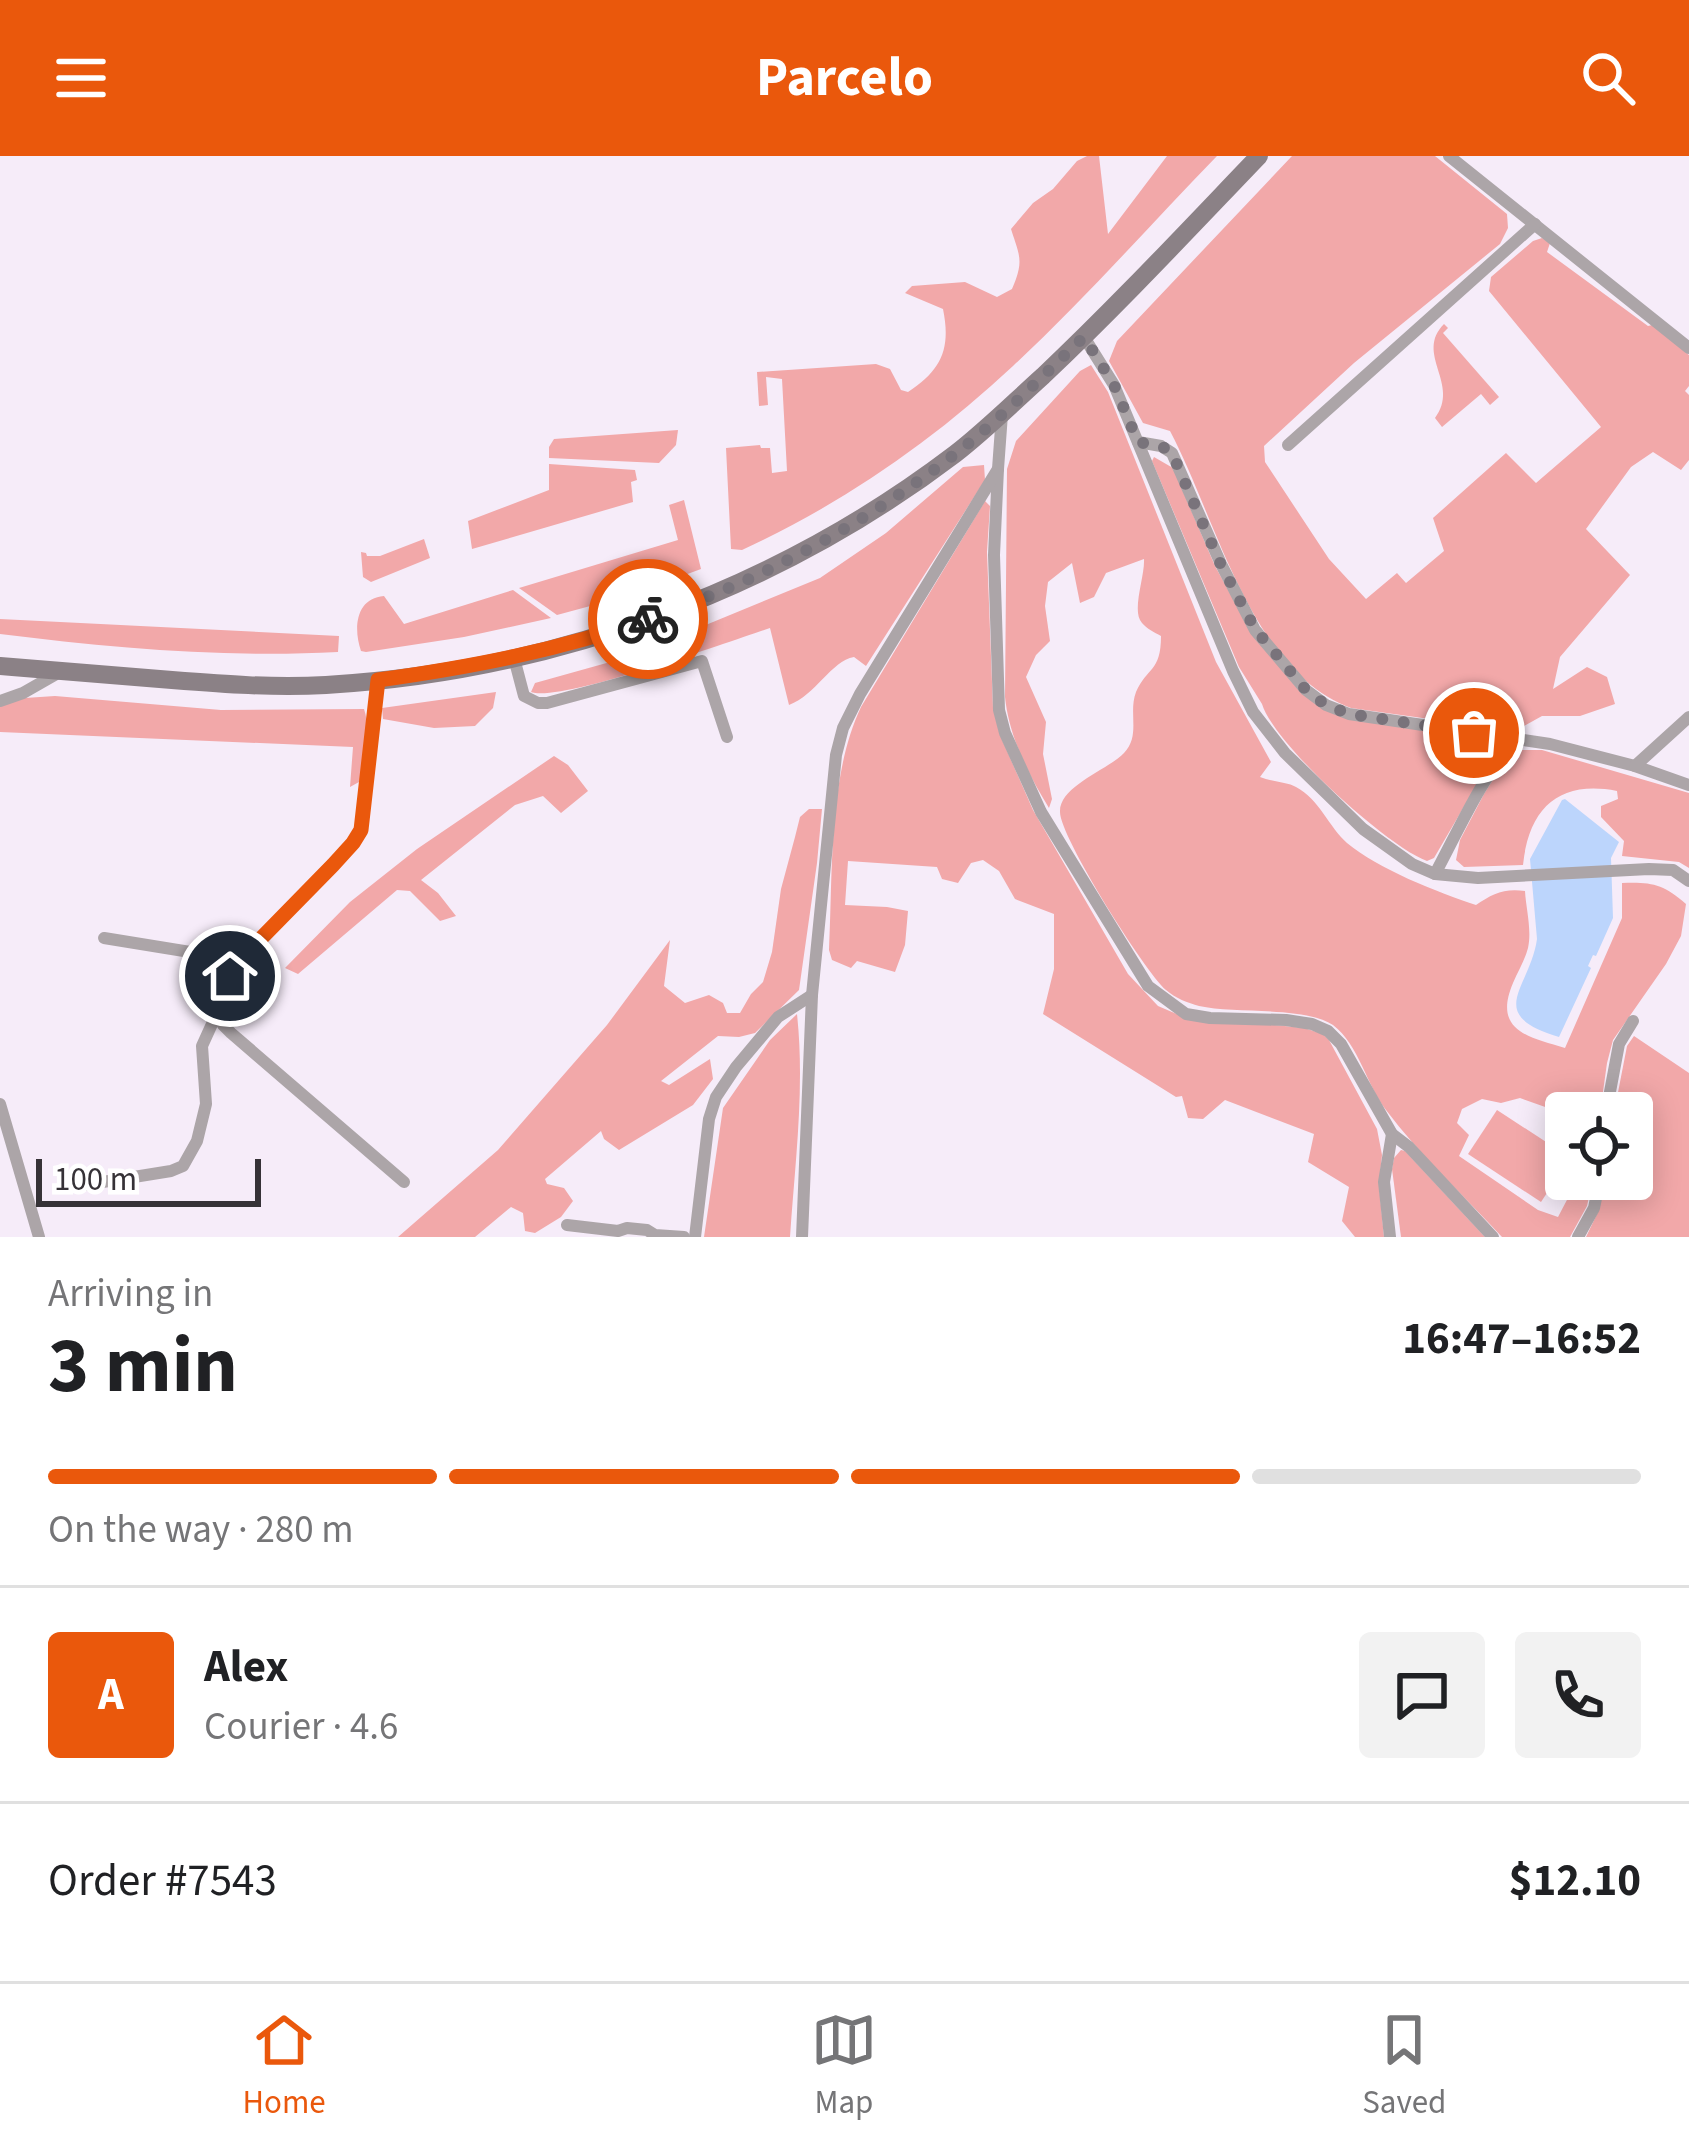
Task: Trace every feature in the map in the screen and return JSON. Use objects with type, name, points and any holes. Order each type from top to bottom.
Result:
[{"type":"street","points":[[0,666],[243,686],[324,686],[514,658],[652,618],[819,544],[955,454],[1084,337],[1259,156]]},
{"type":"street","points":[[1449,156],[1689,348]]},
{"type":"street","points":[[1288,445],[1535,224]]},
{"type":"street","points":[[1084,337],[1114,385],[1253,712],[1286,753],[1363,829],[1412,864],[1435,874],[1502,876],[1649,868],[1673,870],[1689,881]]},
{"type":"street","points":[[1003,413],[994,555],[999,710],[1041,812],[1148,986],[1186,1014],[1286,1020],[1328,1031],[1341,1044],[1392,1134],[1493,1237]]},
{"type":"street","points":[[1138,442],[1172,453],[1255,629],[1306,690],[1326,705],[1349,714],[1566,748],[1689,785]]},
{"type":"street","points":[[804,1236],[812,995],[836,755],[860,694],[998,469]]},
{"type":"street","points":[[514,658],[524,696],[538,703],[702,661],[728,737]]},
{"type":"street","points":[[0,701],[62,672]]},
{"type":"street","points":[[78,1186],[183,1166],[197,1141],[206,1104],[202,1046],[237,963],[344,854],[361,830],[378,680]]},
{"type":"street","points":[[1635,766],[1689,717]]},
{"type":"street","points":[[1435,874],[1484,781],[1515,739]]},
{"type":"street","points":[[104,938],[237,963]]},
{"type":"street","points":[[695,1237],[709,1119],[716,1097],[778,1017],[812,995]]},
{"type":"street","points":[[217,1012],[231,1033],[404,1182]]},
{"type":"street","points":[[1610,1092],[1619,1045],[1634,1021]]},
{"type":"street","points":[[0,1103],[39,1237]]},
{"type":"street","points":[[1390,1237],[1384,1182],[1392,1134]]},
{"type":"street","points":[[1578,1237],[1596,1200]]},
{"type":"street","points":[[567,1225],[684,1237]]},
{"type":"shaded area","points":[[1087,156],[1099,156],[1108,234],[1167,156],[1217,156],[1039,341],[951,420],[885,469],[815,512],[742,550],[731,549],[726,448],[770,448],[772,473],[787,471],[782,379],[766,377],[768,405],[759,406],[757,372],[876,364],[890,369],[901,390],[908,392],[936,366],[946,335],[943,309],[905,293],[912,286],[965,282],[997,297],[1012,289],[1019,259],[1011,229]]},
{"type":"shaded area","points":[[1292,156],[1435,156],[1507,214],[1508,228],[1500,244],[1354,363],[1264,446],[1265,462],[1329,559],[1366,599],[1397,573],[1406,583],[1444,551],[1433,518],[1506,453],[1536,483],[1601,427],[1489,291],[1491,277],[1533,241],[1542,238],[1550,243],[1547,252],[1689,355],[1685,391],[1689,395],[1689,460],[1681,470],[1653,452],[1631,467],[1586,529],[1630,575],[1560,657],[1553,689],[1587,667],[1607,677],[1615,704],[1580,716],[1542,716],[1515,731],[1351,708],[1316,689],[1261,627],[1170,431],[1143,423],[1109,361],[1117,341]]},
{"type":"shaded area","points":[[1444,324],[1448,328],[1443,333],[1499,397],[1490,405],[1481,394],[1442,427],[1435,418],[1443,393],[1434,347]]},
{"type":"shaded area","points":[[1091,365],[1108,392],[1216,662],[1271,762],[1260,777],[1304,792],[1347,843],[1426,887],[1476,905],[1499,893],[1525,891],[1528,948],[1507,1011],[1517,1029],[1565,1048],[1622,918],[1622,883],[1657,886],[1686,904],[1681,936],[1666,964],[1613,1040],[1603,1092],[1545,1092],[1545,1107],[1520,1098],[1501,1103],[1482,1099],[1462,1109],[1457,1123],[1469,1135],[1459,1156],[1538,1210],[1558,1217],[1567,1200],[1588,1200],[1570,1237],[1502,1237],[1399,1127],[1349,1043],[1333,1025],[1305,1015],[1214,1008],[1177,998],[1155,978],[1105,904],[1060,812],[1067,794],[1117,759],[1132,739],[1136,692],[1156,663],[1161,636],[1139,618],[1144,559],[1106,573],[1094,597],[1080,603],[1072,563],[1048,582],[1045,606],[1050,641],[1036,655],[1026,677],[1046,722],[1043,754],[1052,799],[1049,808],[1034,782],[1015,740],[1005,697],[1007,469],[1016,441],[1080,371]]},
{"type":"shaded area","points":[[678,430],[676,445],[659,463],[549,458],[554,439]]},
{"type":"shaded area","points":[[1154,457],[1173,468],[1215,566],[1251,632],[1301,693],[1349,718],[1488,741],[1497,750],[1434,858],[1427,861],[1409,852],[1361,816],[1309,768],[1271,722],[1239,667]]},
{"type":"shaded area","points":[[549,464],[635,470],[633,502],[472,549],[468,521],[549,490]]},
{"type":"shaded area","points":[[984,465],[985,480],[866,666],[854,657],[846,660],[799,700],[789,705],[770,628],[609,680],[531,692],[535,683],[628,657],[820,578],[886,533],[963,467]]},
{"type":"shaded area","points":[[684,500],[701,569],[557,615],[519,588],[678,540],[669,505]]},
{"type":"shaded area","points":[[985,501],[990,506],[987,552],[993,708],[1033,810],[1128,974],[1158,1006],[1179,1015],[1304,1028],[1329,1040],[1377,1129],[1384,1237],[1355,1237],[1342,1221],[1349,1187],[1308,1162],[1314,1134],[1225,1100],[1203,1119],[1188,1118],[1182,1096],[1176,1097],[1043,1014],[1054,969],[1054,914],[1015,899],[999,871],[983,860],[971,863],[958,883],[942,879],[937,867],[848,861],[845,905],[908,911],[905,945],[895,972],[857,961],[851,968],[832,960],[834,826],[850,734],[861,707]]},
{"type":"shaded area","points":[[424,539],[430,558],[371,582],[363,577],[361,552],[380,556]]},
{"type":"shaded area","points":[[513,590],[551,618],[464,637],[361,651],[359,616],[375,598],[384,596],[404,624]]},
{"type":"shaded area","points":[[0,619],[339,636],[338,652],[211,653],[84,644],[0,634]]},
{"type":"shaded area","points":[[496,692],[493,708],[475,726],[434,728],[383,719],[382,708]]},
{"type":"shaded area","points":[[55,696],[221,710],[364,709],[364,765],[359,782],[350,787],[353,747],[0,732],[0,706]]},
{"type":"shaded area","points":[[1521,750],[1542,750],[1689,793],[1689,868],[1679,862],[1622,856],[1624,841],[1601,817],[1601,806],[1618,799],[1617,791],[1597,789],[1564,794],[1540,813],[1523,865],[1464,867],[1456,860],[1460,840],[1504,762]]},
{"type":"shaded area","points":[[554,756],[568,765],[588,791],[561,813],[543,796],[515,805],[421,880],[456,916],[440,921],[410,891],[397,890],[298,974],[285,968],[350,902],[417,849]]},
{"type":"shaded area","points":[[809,809],[822,809],[799,990],[755,1033],[718,1036],[661,1081],[669,1085],[710,1059],[713,1079],[693,1105],[619,1150],[601,1131],[545,1179],[547,1184],[564,1188],[573,1201],[561,1217],[535,1233],[525,1231],[523,1213],[511,1207],[475,1237],[398,1237],[498,1150],[607,1025],[670,940],[664,986],[685,1003],[709,995],[723,1003],[727,1013],[740,1013],[763,982],[800,817]]},
{"type":"shaded area","points":[[797,1014],[800,1098],[790,1237],[704,1237],[723,1108],[770,1040]]},
{"type":"shaded area","points":[[1634,1036],[1689,1073],[1689,1237],[1586,1237],[1601,1200],[1653,1200],[1653,1092],[1618,1092],[1627,1046]]},
{"type":"shaded area","points":[[1497,1110],[1545,1141],[1545,1196],[1541,1202],[1468,1154]]},
{"type":"shaded area","points":[[1401,1150],[1485,1237],[1401,1237],[1392,1169]]},
{"type":"water","points":[[1565,799],[1619,842],[1611,858],[1613,918],[1559,1037],[1523,1019],[1517,998],[1537,939],[1530,859]]},
{"type":"way so far","points":[[648,619],[760,574],[869,513],[955,454],[1084,337],[1114,385],[1138,442],[1172,453],[1255,629],[1306,690],[1349,714],[1474,733]]},
{"type":"route","points":[[230,976],[361,830],[378,680],[514,658],[648,619]]}]
